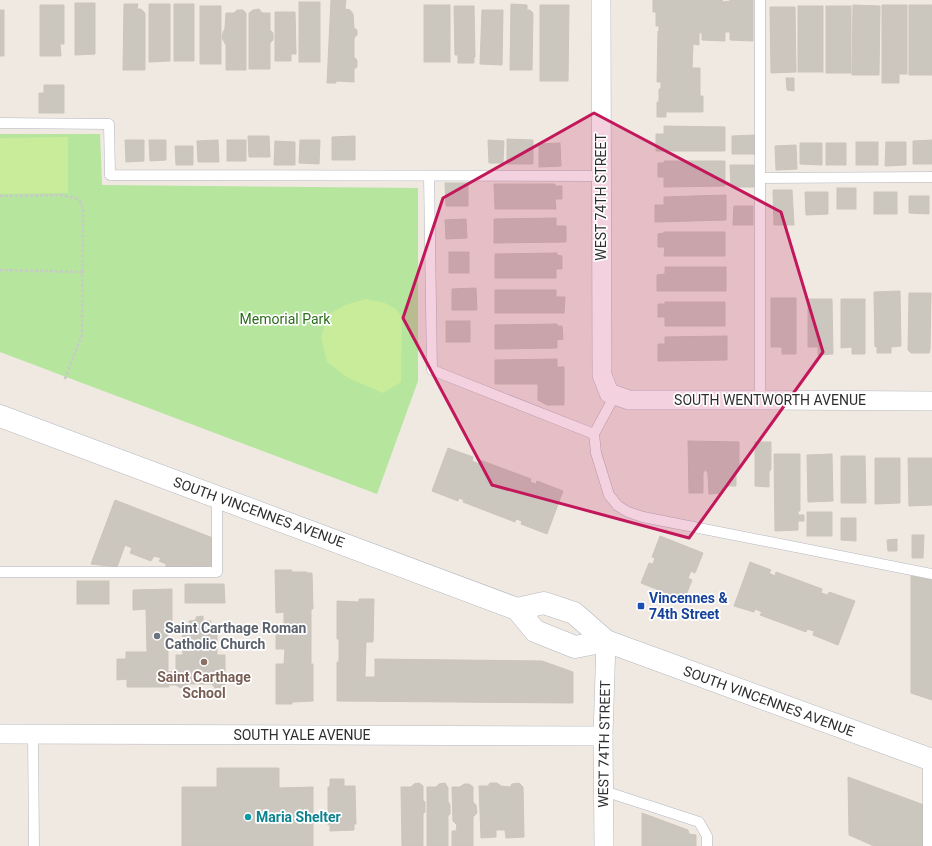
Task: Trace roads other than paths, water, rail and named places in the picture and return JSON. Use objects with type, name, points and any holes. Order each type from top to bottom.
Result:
[{"type":"main road","name":"SOUTH VINCENNES AVENUE","points":[[0,416],[517,609],[544,603],[574,613],[606,641],[930,760]]},
{"type":"main road","points":[[517,609],[535,631],[575,647],[606,641]]},
{"type":"street","name":"WEST 74TH STREET","points":[[601,0],[602,375],[612,394]]},
{"type":"street","name":"SOUTH WENTWORTH AVENUE","points":[[612,394],[629,400],[932,401]]},
{"type":"street","name":"WEST 74TH STREET","points":[[604,846],[603,736],[606,641]]},
{"type":"street","name":"SOUTH YALE AVENUE","points":[[0,734],[603,736]]},
{"type":"lane","points":[[760,0],[760,400]]},
{"type":"lane","points":[[0,124],[109,124],[110,175],[601,176]]},
{"type":"lane","points":[[429,176],[432,370],[594,434]]},
{"type":"lane","points":[[760,178],[932,177]]},
{"type":"lane","points":[[612,394],[594,434],[596,453],[610,495],[618,506],[628,512],[643,517],[932,574]]},
{"type":"lane","points":[[0,572],[217,572],[217,497]]},
{"type":"lane","points":[[33,734],[34,846]]},
{"type":"lane","points":[[928,846],[930,760]]},
{"type":"lane","points":[[604,791],[699,822],[707,836],[707,846]]},
{"type":"place","name":"Vincennes & 74th Street","points":[[641,606]]},
{"type":"place","name":"Saint Carthage Roman Catholic Church","points":[[157,636]]},
{"type":"place","name":"Saint Carthage School","points":[[204,662]]},
{"type":"place","name":"Maria Shelter","points":[[248,817]]},
{"type":"park label","name":"Memorial Park","points":[[285,319]]}]
